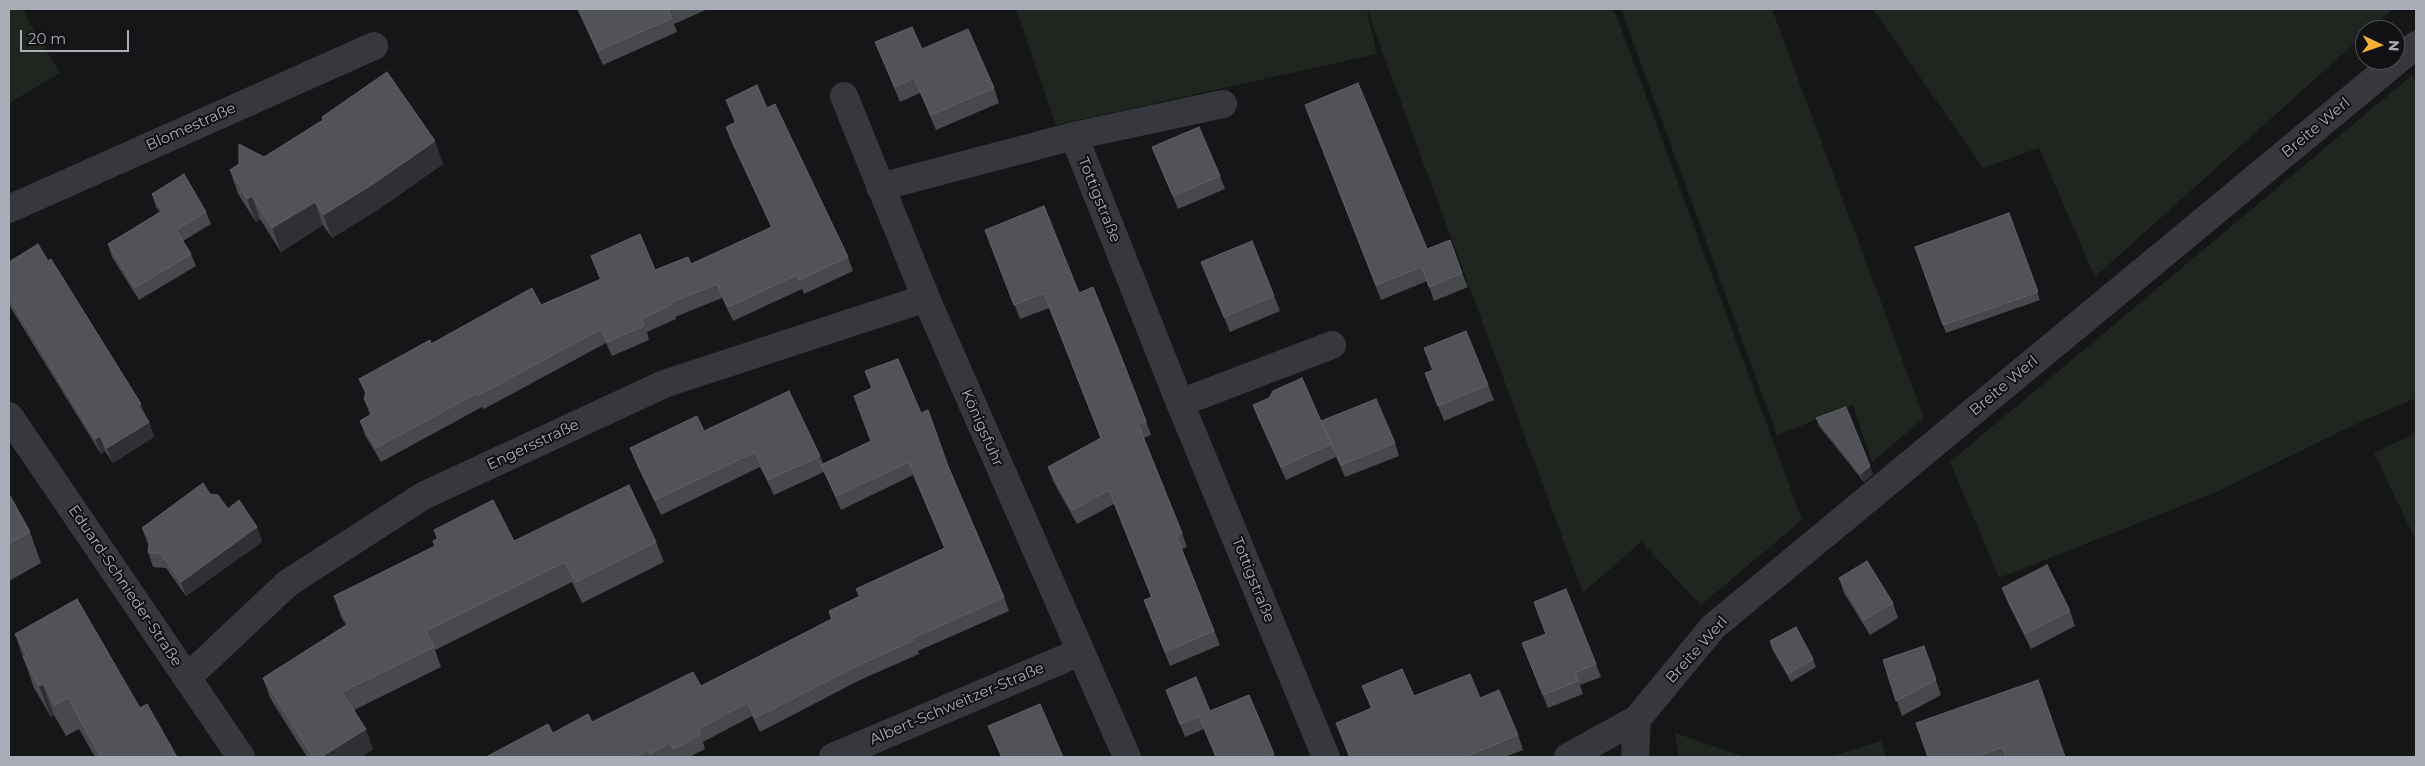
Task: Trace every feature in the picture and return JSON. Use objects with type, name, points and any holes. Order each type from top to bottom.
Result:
[{"type":"street","name":"Breite Werl","points":[[1637,719],[1713,627],[2416,45]]},
{"type":"street","name":"Blomestraße","points":[[9,209],[374,46]]},
{"type":"street","name":"Königsfuhr","points":[[844,96],[926,298],[1080,652],[1128,757]]},
{"type":"street","name":"Tottigstraße","points":[[880,187],[1074,136],[1223,104]]},
{"type":"street","name":"Tottigstraße","points":[[1074,136],[1180,403],[1326,757]]},
{"type":"street","name":"Engersstraße","points":[[188,677],[288,583],[424,496],[664,384],[926,298]]},
{"type":"street","points":[[1180,403],[1332,345]]},
{"type":"street","name":"Eduard-Schnieder-Straße","points":[[9,416],[241,757]]},
{"type":"street","name":"Albert-Schweitzer-Straße","points":[[833,757],[1080,652]]},
{"type":"street","points":[[1568,757],[1637,719]]},
{"type":"street","points":[[1635,757],[1637,719]]},
{"type":"shaded area","points":[[9,9],[22,9],[60,73],[9,103]]},
{"type":"shaded area","points":[[1016,9],[1370,9],[1367,11],[1377,54],[1056,125]]},
{"type":"shaded area","points":[[1371,9],[1614,9],[1802,520],[1701,605],[1641,542],[1583,593],[1383,54],[1368,11]]},
{"type":"shaded area","points":[[1621,9],[1772,9],[1924,418],[1872,462],[1853,405],[1777,435]]},
{"type":"shaded area","points":[[1873,9],[2393,9],[2380,20],[2355,20],[2355,43],[2095,277],[2039,148],[1983,168]]},
{"type":"shaded area","points":[[2412,75],[2416,82],[2416,398],[2347,428],[2217,492],[1999,578],[1950,462]]},
{"type":"shaded area","points":[[2416,433],[2416,541],[2374,453]]},
{"type":"shaded area","points":[[1675,733],[1746,757],[1679,757]]},
{"type":"shaded area","points":[[1881,741],[1886,757],[1829,757]]},
{"type":"building","points":[[579,9],[671,9],[668,10],[672,18],[598,51]]},
{"type":"building","points":[[912,27],[922,49],[968,29],[994,88],[931,115],[914,78],[895,87],[875,42]]},
{"type":"building","points":[[387,72],[435,141],[370,186],[323,215],[315,202],[272,228],[252,196],[247,199],[230,170],[239,164],[239,144],[264,157],[323,120],[322,117]]},
{"type":"building","points":[[1358,83],[1427,249],[1450,240],[1462,273],[1429,287],[1422,267],[1376,285],[1305,105]]},
{"type":"building","points":[[757,85],[767,108],[775,104],[848,257],[799,280],[797,275],[728,307],[717,284],[670,303],[671,305],[641,319],[644,326],[607,342],[601,329],[376,448],[360,421],[373,413],[364,399],[366,392],[359,379],[430,340],[431,344],[532,288],[541,305],[601,279],[591,256],[640,234],[655,270],[688,257],[691,264],[772,227],[726,127],[736,122],[726,100]]},
{"type":"building","points":[[1199,127],[1220,176],[1173,196],[1152,147]]},
{"type":"building","points":[[184,174],[206,212],[176,230],[191,254],[135,288],[108,244],[162,211],[152,194]]},
{"type":"building","points":[[1044,206],[1079,293],[1093,287],[1120,354],[1146,421],[1138,424],[1182,533],[1176,535],[1214,631],[1165,652],[1144,600],[1152,597],[1109,490],[1072,510],[1048,467],[1101,438],[1044,293],[1014,305],[985,230]]},
{"type":"building","points":[[2009,213],[2038,292],[1943,325],[1915,247]]},
{"type":"building","points":[[1252,241],[1274,296],[1224,317],[1201,262]]},
{"type":"building","points":[[38,244],[48,261],[51,259],[141,404],[139,406],[149,422],[107,448],[100,436],[95,439],[9,298],[9,262]]},
{"type":"building","points":[[1466,331],[1488,385],[1438,406],[1425,373],[1433,370],[1424,348]]},
{"type":"building","points":[[898,359],[921,413],[928,410],[948,466],[1004,597],[913,638],[914,640],[855,667],[755,718],[747,703],[698,729],[700,735],[674,749],[670,743],[650,754],[649,750],[635,757],[486,757],[548,724],[553,733],[588,714],[592,722],[693,672],[701,686],[832,619],[829,611],[860,596],[856,589],[945,548],[909,462],[836,496],[821,465],[871,441],[854,396],[872,388],[865,371]]},
{"type":"building","points":[[1302,378],[1331,444],[1281,467],[1253,405],[1269,398],[1273,391]]},
{"type":"building","points":[[789,391],[820,456],[768,480],[755,452],[655,500],[630,448],[697,416],[704,431]]},
{"type":"building","points":[[1376,399],[1395,443],[1341,465],[1321,421]]},
{"type":"building","points":[[1846,407],[1870,466],[1861,474],[1816,418]]},
{"type":"building","points":[[203,483],[210,494],[218,495],[228,509],[239,500],[257,527],[181,582],[161,554],[148,552],[150,539],[142,528]]},
{"type":"building","points":[[629,485],[656,542],[575,582],[565,562],[426,631],[434,647],[342,692],[366,729],[321,757],[313,757],[263,678],[348,624],[334,596],[435,546],[433,541],[438,538],[434,530],[493,500],[514,541]]},
{"type":"building","points":[[9,494],[30,532],[9,544]]},
{"type":"building","points":[[1867,561],[1893,603],[1864,620],[1839,578]]},
{"type":"building","points":[[2047,565],[2070,611],[2025,634],[2002,588]]},
{"type":"building","points":[[1566,589],[1596,664],[1575,673],[1578,681],[1543,695],[1522,643],[1546,634],[1534,602]]},
{"type":"building","points":[[77,599],[140,708],[147,704],[177,757],[101,757],[68,698],[55,705],[43,684],[39,686],[23,657],[27,655],[15,634]]},
{"type":"building","points":[[1796,627],[1813,659],[1788,674],[1770,641]]},
{"type":"building","points":[[1924,646],[1936,680],[1896,701],[1883,660]]},
{"type":"building","points":[[1402,669],[1414,696],[1470,674],[1480,698],[1499,690],[1518,735],[1465,757],[1350,757],[1336,723],[1372,708],[1362,686]]},
{"type":"building","points":[[1196,677],[1210,711],[1249,695],[1274,754],[1265,757],[1216,757],[1199,716],[1180,724],[1166,690]]},
{"type":"building","points":[[2038,680],[2065,757],[2006,757],[2003,747],[1975,757],[1928,757],[1916,723]]},
{"type":"building","points":[[1040,704],[1063,757],[1002,757],[988,726]]}]
